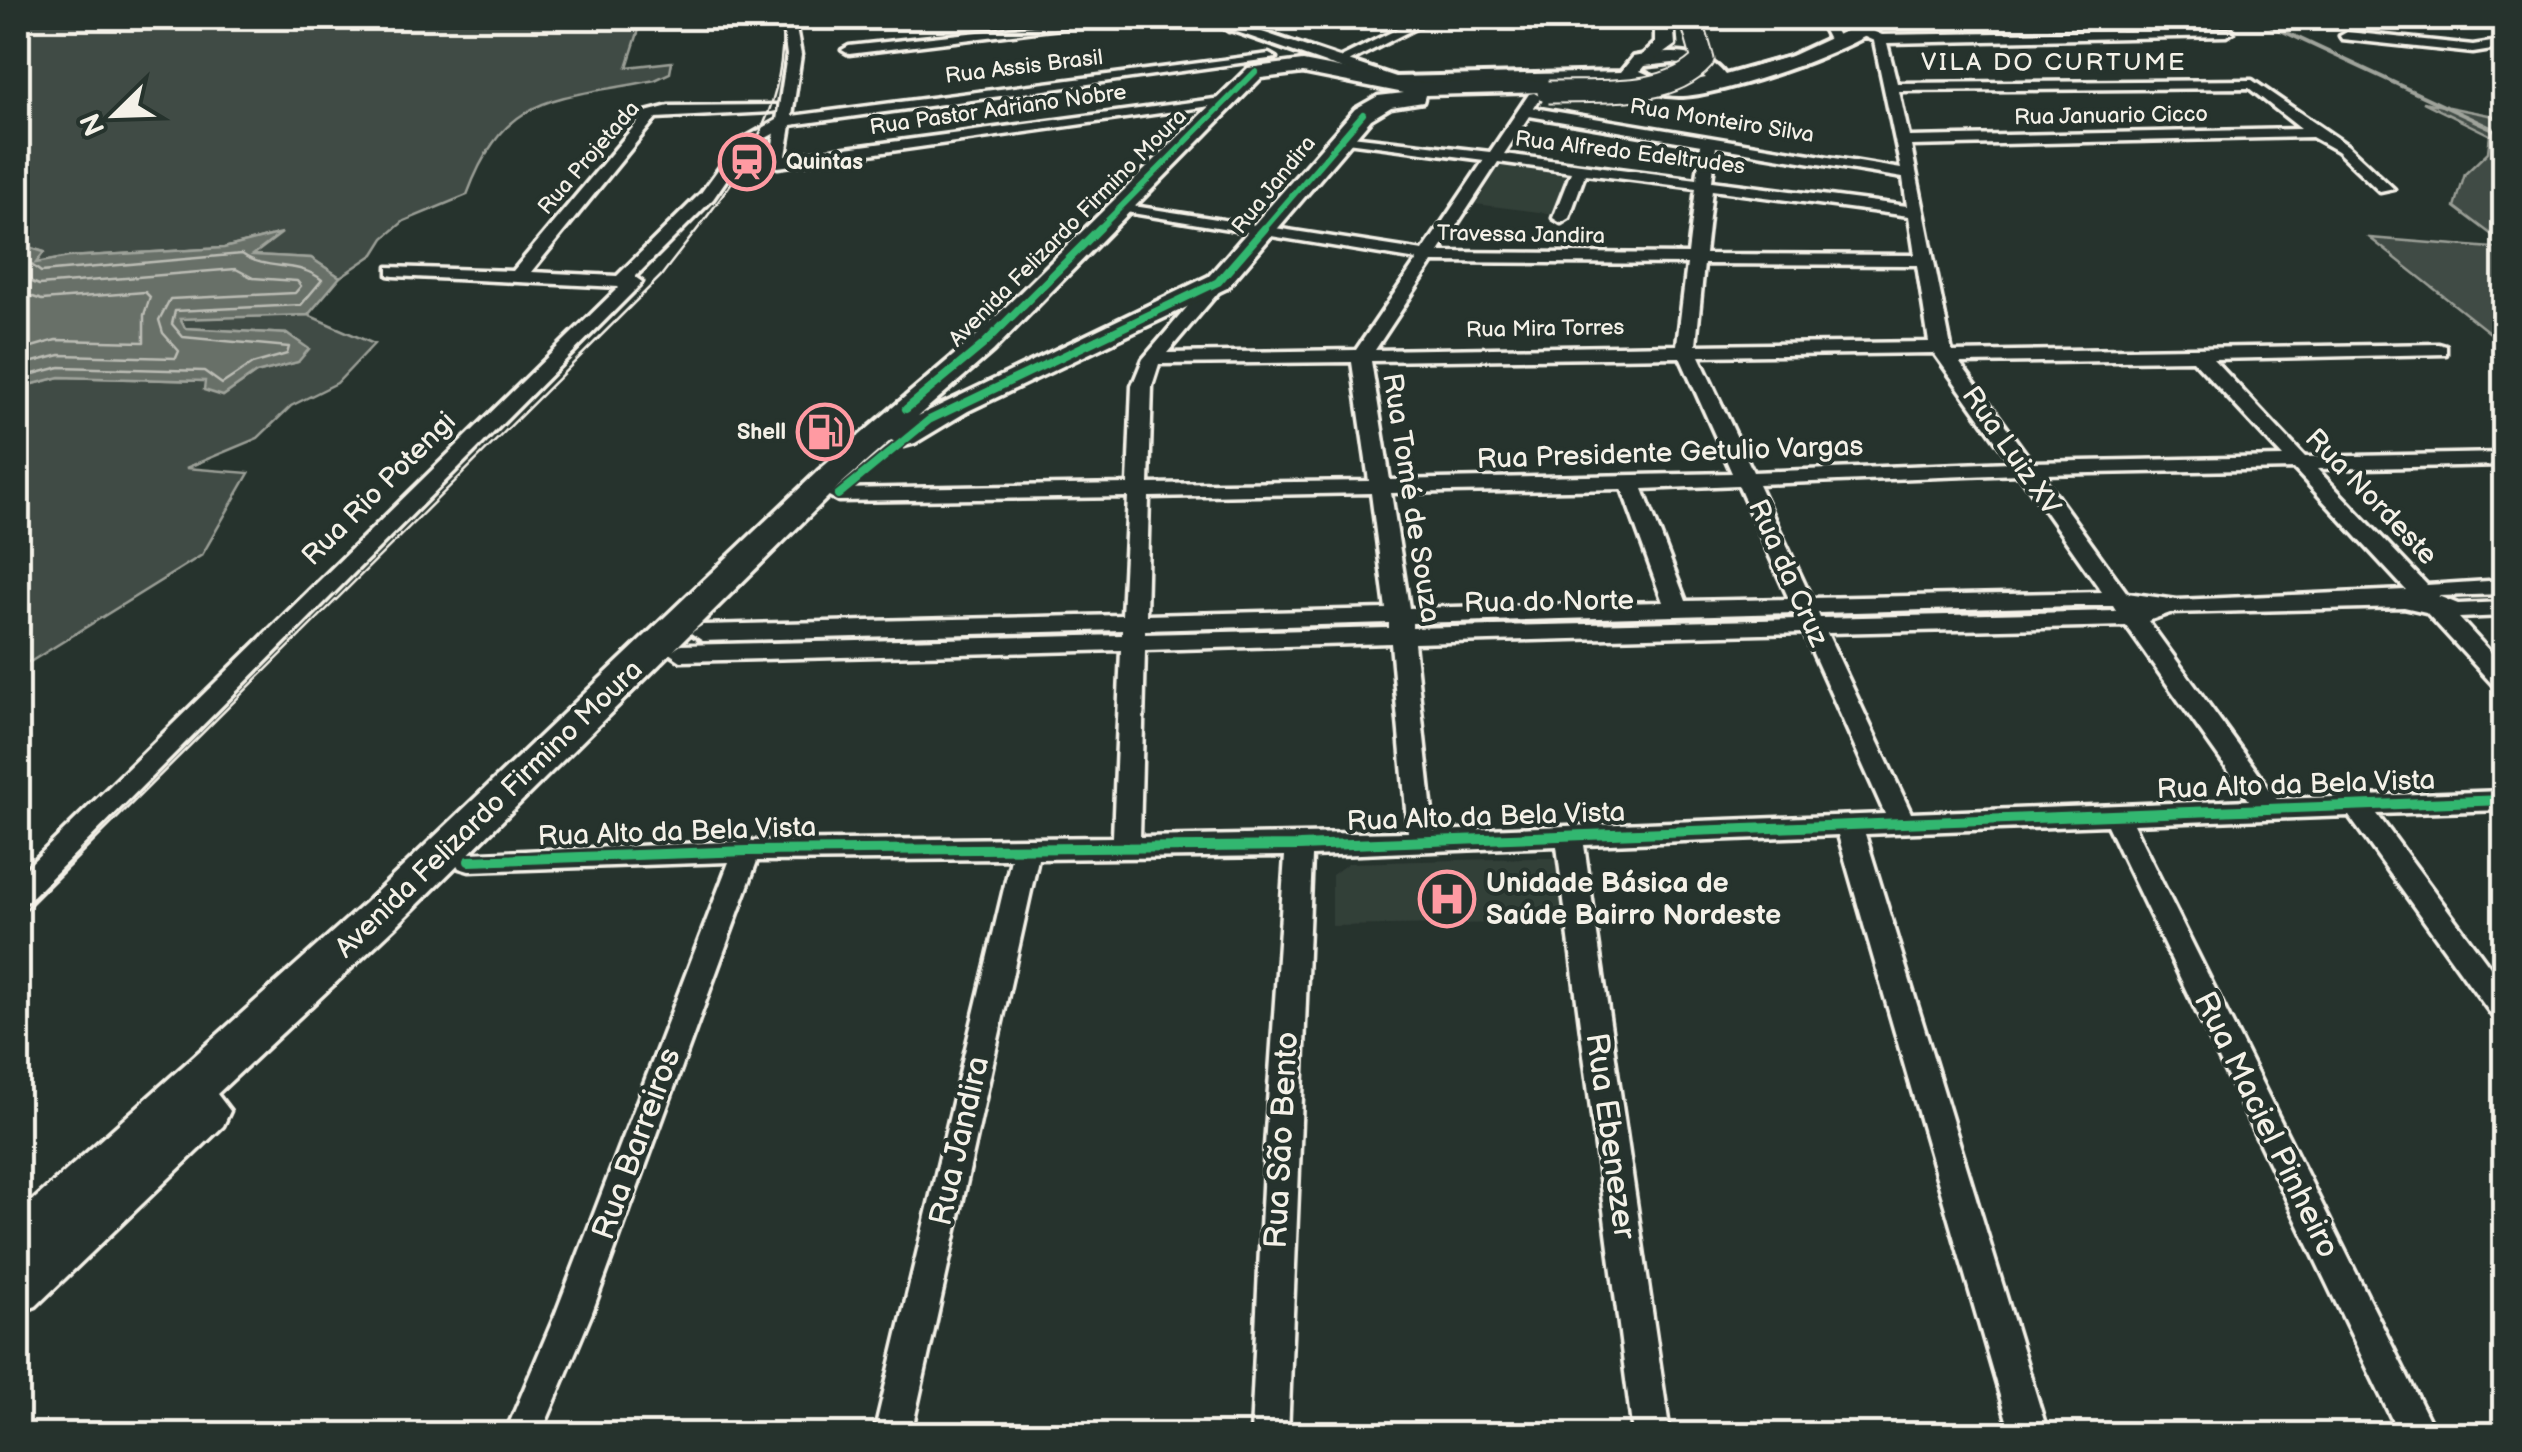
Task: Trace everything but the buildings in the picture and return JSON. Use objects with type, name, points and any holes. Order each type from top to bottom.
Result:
[{"type":"highway","points":[[1638,66],[1665,45],[1664,18]]},
{"type":"highway","points":[[1407,94],[1504,89],[1538,96],[1668,73],[1683,55],[1676,18]]},
{"type":"highway","points":[[1262,65],[1303,67],[1407,94],[1538,96],[1641,86],[1688,75],[1703,60],[1690,18]]},
{"type":"highway","points":[[1699,18],[1708,73]]},
{"type":"highway","points":[[1750,71],[1796,60]]},
{"type":"highway","name":"Avenida Felizardo Firmino Moura","points":[[18,1247],[394,902],[829,478],[984,345],[1262,65]]},
{"type":"highway","name":"Rua Jandira","points":[[1218,282],[1268,228],[1339,137],[1373,106],[1407,94]]},
{"type":"highway","name":"Avenida Felizardo Firmino Moura","points":[[18,1288],[470,861],[846,488],[929,420],[1218,282]]},
{"type":"main road","points":[[1205,18],[1334,64],[1412,85],[1573,76],[1686,59],[1708,73]]},
{"type":"main road","points":[[1538,96],[1667,89],[1708,73],[1796,60],[1884,18]]},
{"type":"main road","points":[[1229,27],[1267,45],[1273,54],[1262,65]]},
{"type":"main road","points":[[1638,66],[1667,89]]},
{"type":"street","name":"Rua Rio Potengi","points":[[764,130],[783,48],[780,18]]},
{"type":"street","points":[[786,120],[794,54],[788,18]]},
{"type":"street","points":[[849,50],[1136,18]]},
{"type":"street","points":[[1229,27],[1254,18]]},
{"type":"street","points":[[1334,64],[1430,18]]},
{"type":"street","points":[[1824,18],[1836,43]]},
{"type":"street","points":[[1861,30],[1880,39],[2227,32]]},
{"type":"street","points":[[2347,36],[2473,49],[2504,44]]},
{"type":"street","name":"Rua Luiz XV","points":[[1880,39],[1910,175],[1942,352],[2269,808]]},
{"type":"street","name":"Rua Assis Brasil","points":[[786,120],[1262,65]]},
{"type":"street","points":[[1889,87],[2228,83],[2264,90],[2342,148],[2386,189]]},
{"type":"street","name":"Rua Monteiro Silva","points":[[1538,96],[1709,142],[1910,175]]},
{"type":"street","name":"Rua Tomé de Souza","points":[[1422,841],[1401,626],[1360,356],[1538,96]]},
{"type":"street","name":"Rua Pastor Adriano Nobre","points":[[786,120],[778,162],[1224,100]]},
{"type":"street","name":"Rua Projetada","points":[[520,274],[652,115],[670,110],[771,108]]},
{"type":"street","name":"Rua Rio Potengi","points":[[18,893],[633,282],[624,278],[707,196],[743,145],[786,120]]},
{"type":"street","name":"Rua Januario Cicco","points":[[1902,142],[2313,130]]},
{"type":"street","name":"Rua Alfredo Edeltrudes","points":[[1339,137],[1915,212]]},
{"type":"street","points":[[1686,349],[1709,142]]},
{"type":"street","points":[[1561,218],[1580,170]]},
{"type":"street","name":"Travessa Jandira","points":[[1120,206],[1427,257],[1924,260]]},
{"type":"street","points":[[394,271],[624,278]]},
{"type":"street","name":"Rua Jandira","points":[[1126,846],[1142,386],[1152,359],[1218,282]]},
{"type":"street","name":"Rua Mira Torres","points":[[1152,359],[1686,349],[2439,350]]},
{"type":"street","name":"Rua da Cruz","points":[[1686,349],[1902,822]]},
{"type":"street","name":"Rua Nordeste","points":[[2196,352],[2412,596]]},
{"type":"street","name":"Rua Presidente Getulio Vargas","points":[[2292,459],[2504,450]]},
{"type":"street","name":"Rua Presidente Getulio Vargas","points":[[846,488],[1743,472],[2018,461],[2504,459]]},
{"type":"street","name":"Rua Presidente Getulio Vargas","points":[[1380,480],[1630,483],[1743,472]]},
{"type":"street","points":[[1630,483],[1678,611]]},
{"type":"street","name":"Rua do Norte","points":[[692,643],[2177,607],[2412,596],[2504,587]]},
{"type":"street","name":"Rua do Norte","points":[[2412,596],[2436,609],[2504,609]]},
{"type":"street","name":"Rua Nordeste","points":[[2436,609],[2504,681]]},
{"type":"street","name":"Rua do Norte","points":[[1401,626],[1678,611],[1807,617]]},
{"type":"street","name":"Rua Alto da Bela Vista","points":[[470,861],[747,851],[1299,846],[2504,800]]},
{"type":"street","points":[[2356,805],[2504,1008]]},
{"type":"street","name":"Rua Maciel Pinheiro","points":[[2115,816],[2418,1434]]},
{"type":"street","points":[[1848,824],[2030,1434]]},
{"type":"street","name":"Rua Ebenezer","points":[[1569,837],[1652,1434]]},
{"type":"street","name":"Rua Jandira","points":[[893,1434],[1026,846]]},
{"type":"street","name":"Rua São Bento","points":[[1270,1434],[1280,1146],[1299,846]]},
{"type":"street","name":"Rua Barreiros","points":[[522,1434],[573,1315],[747,851]]},
{"type":"shaded area","points":[[18,18],[648,18],[641,23],[627,67],[672,62],[670,73],[655,80],[565,97],[519,117],[482,160],[467,195],[404,221],[384,238],[374,254],[340,277],[311,258],[252,255],[278,234],[224,248],[69,257],[34,264],[44,252],[18,244]]},
{"type":"shaded area","points":[[2423,102],[2504,118],[2504,244],[2455,207],[2465,174],[2488,152],[2490,135]]},
{"type":"shaded area","points":[[1501,164],[1572,174],[1555,214],[1476,204]]},
{"type":"shaded area","points":[[2370,238],[2504,249],[2504,344]]},
{"type":"shaded area","points":[[308,315],[374,344],[337,383],[291,406],[258,438],[186,468],[249,473],[202,555],[30,662],[18,661],[18,388],[60,377],[206,381],[223,396],[256,373],[298,362],[288,334],[185,328],[180,318]]},
{"type":"shaded area","name":"Unidade Básica de Saúde Bairro Nordeste","points":[[1554,858],[1566,922],[1332,926],[1332,875],[1348,863]]},
{"type":"water","points":[[282,233],[253,255],[311,258],[340,277],[308,315],[180,319],[185,328],[288,334],[309,349],[298,362],[256,373],[223,396],[204,390],[205,381],[60,377],[18,388],[18,244],[44,252],[36,263],[69,257],[224,248]]},
{"type":"waterway","points":[[2255,18],[2504,134]]},
{"type":"tram line","points":[[18,917],[661,276],[728,187],[763,126],[782,57],[782,18]]},
{"type":"cycle path","points":[[906,409],[983,345],[1255,72]]},
{"type":"cycle path","points":[[838,495],[929,420],[1218,282],[1363,114]]},
{"type":"cycle path","points":[[469,861],[747,851],[1299,846],[2504,800]]},
{"type":"place","name":"Quintas","points":[[747,162]]},
{"type":"place","name":"Shell","points":[[825,432]]},
{"type":"place","name":"Unidade Básica de Saúde Bairro Nordeste","points":[[1447,899]]},
{"type":"district","name":"VILA DO CURTUME","points":[[2054,62]]}]
